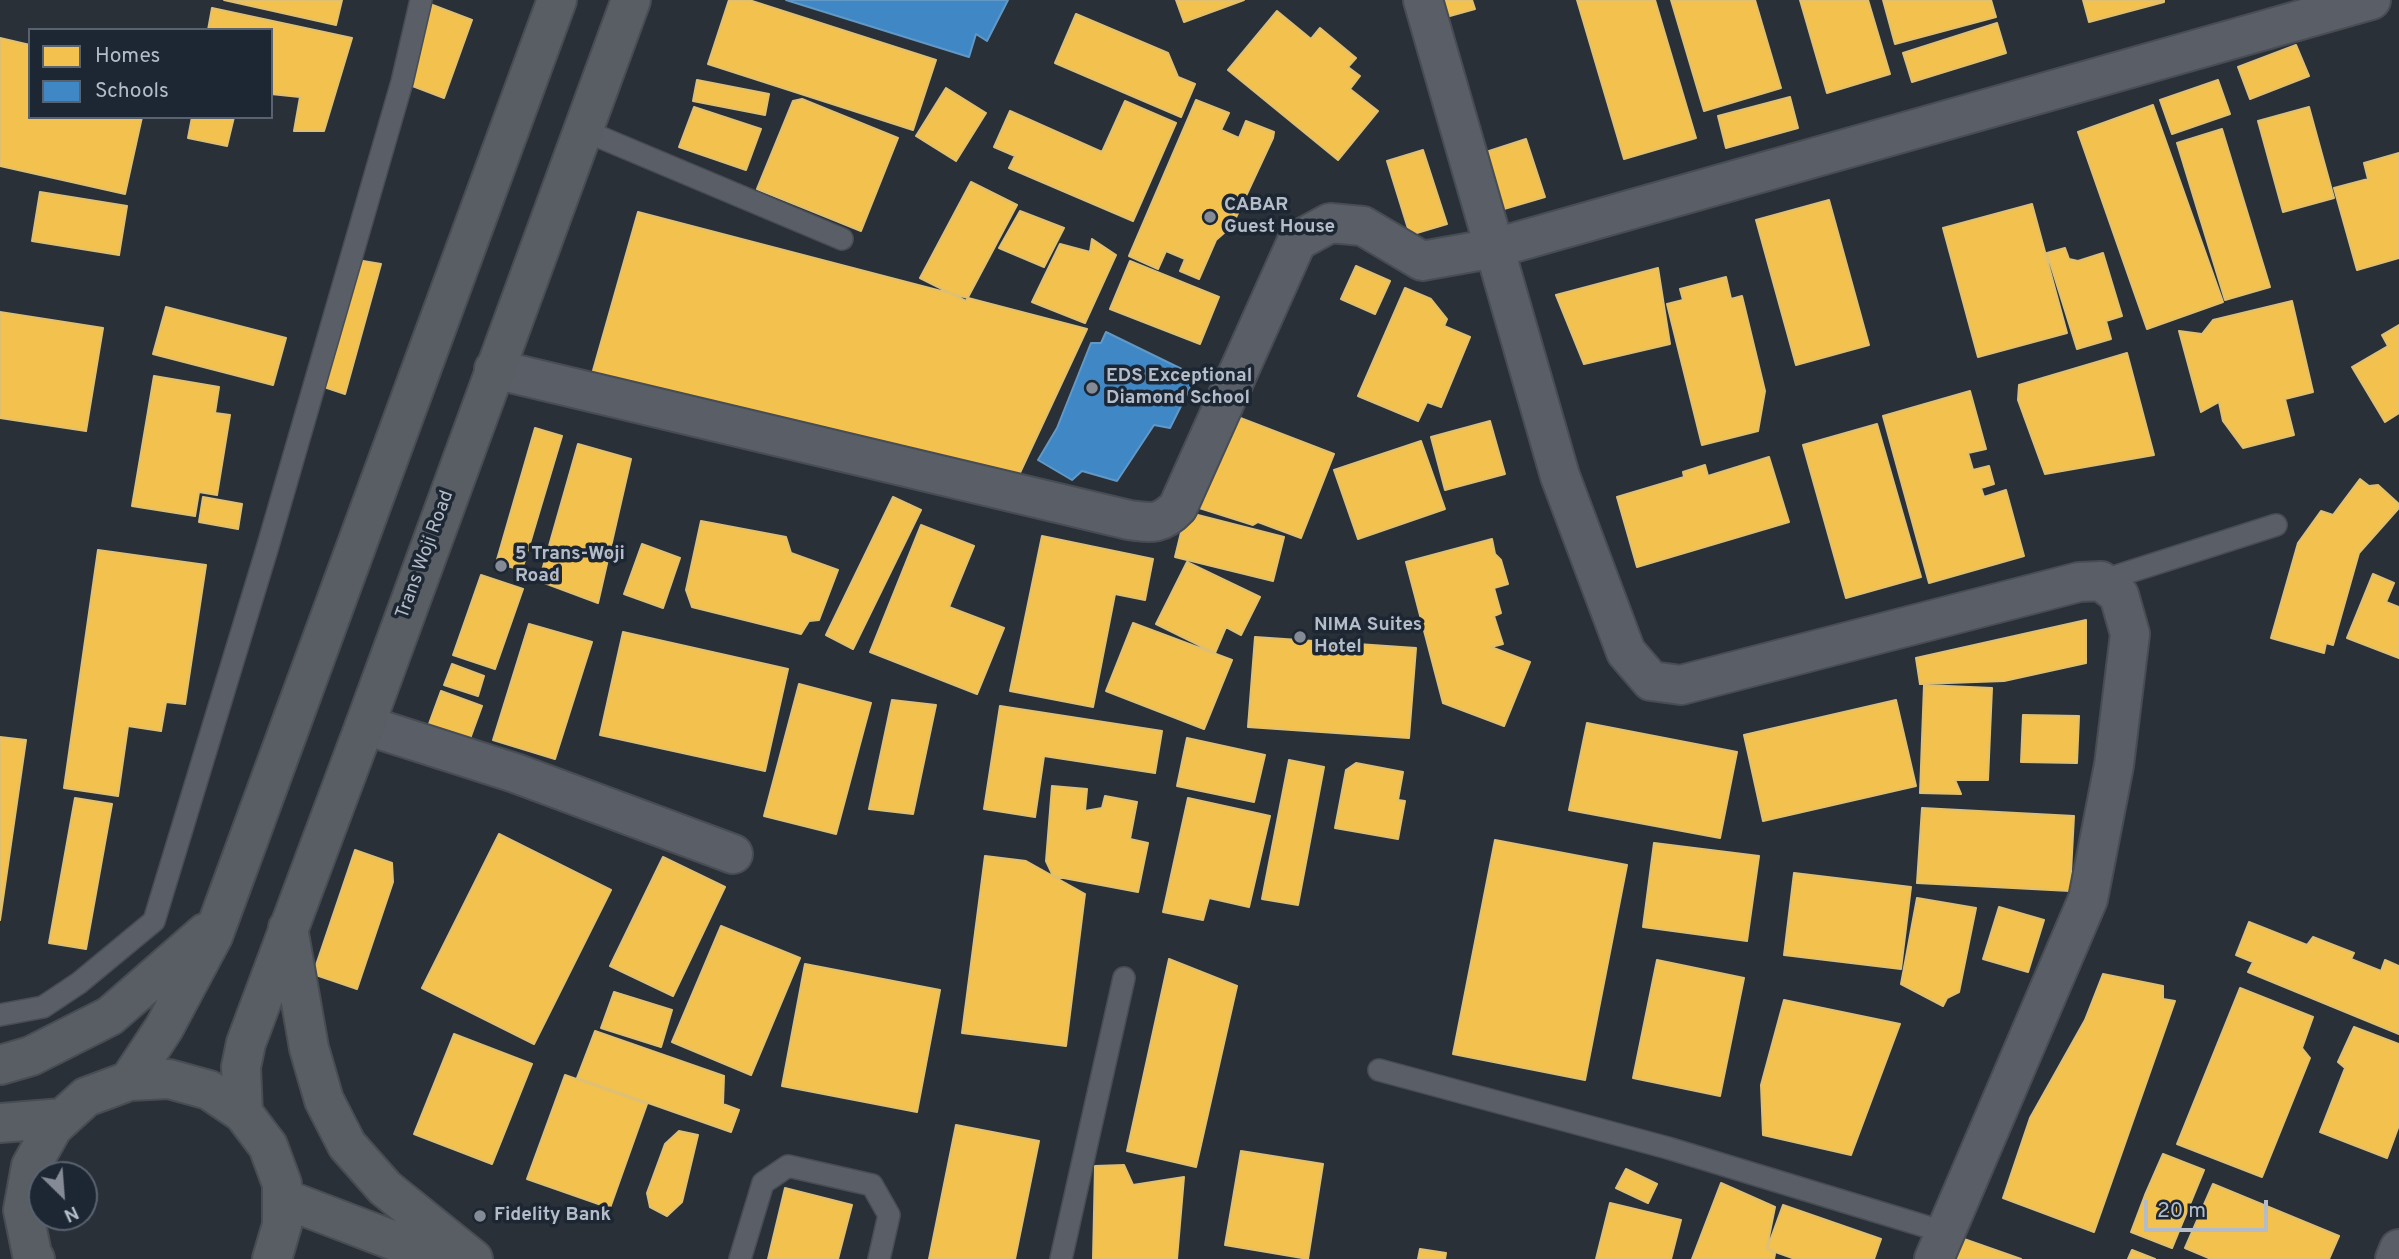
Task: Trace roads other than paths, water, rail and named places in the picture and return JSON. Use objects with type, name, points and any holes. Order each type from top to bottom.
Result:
[{"type":"main road","points":[[128,1081],[164,1028],[213,936],[557,0]]},
{"type":"main road","name":"Trans Woji Road","points":[[243,1113],[241,1067],[246,1043],[631,0]]},
{"type":"main road","points":[[0,1065],[31,1056],[110,1016],[217,923]]},
{"type":"main road","points":[[288,928],[309,1048],[324,1100],[347,1145],[385,1188],[473,1259]]},
{"type":"main road","points":[[21,1234],[31,1166],[53,1127],[86,1097],[128,1081],[169,1079],[209,1090],[243,1113],[268,1146],[282,1184],[282,1225],[272,1259]]},
{"type":"main road","points":[[0,1123],[62,1118]]},
{"type":"main road","points":[[282,1198],[442,1259]]},
{"type":"street","points":[[1423,0],[1560,476],[1626,652],[1651,681],[1681,685],[2080,583],[2101,581],[2119,595],[2130,634],[2113,765],[2088,900],[1939,1245]]},
{"type":"street","points":[[494,369],[1129,520],[1153,523],[1168,517],[1178,508],[1297,241],[1329,223],[1363,226],[1422,261],[1495,248],[2371,0]]},
{"type":"street","points":[[365,726],[515,773],[733,854]]},
{"type":"street","points":[[2395,1259],[2399,1249]]},
{"type":"lane","points":[[0,1015],[43,1007],[79,983],[153,921],[267,549],[398,95],[421,0]]},
{"type":"lane","points":[[583,130],[842,239]]},
{"type":"lane","points":[[2101,581],[2276,525]]},
{"type":"lane","points":[[1061,1259],[1124,978]]},
{"type":"lane","points":[[1379,1070],[1668,1148],[1939,1245]]},
{"type":"lane","points":[[740,1259],[763,1183],[788,1166],[872,1185],[889,1215],[878,1259]]},
{"type":"place","name":"CABAR Guest House","points":[[1210,217]]},
{"type":"place","name":"EDS Exceptional Diamond School","points":[[1092,388]]},
{"type":"place","name":"5 Trans-Woji Road","points":[[501,566]]},
{"type":"place","name":"NIMA Suites Hotel","points":[[1300,637]]},
{"type":"place","name":"Fidelity Bank","points":[[480,1216]]}]
